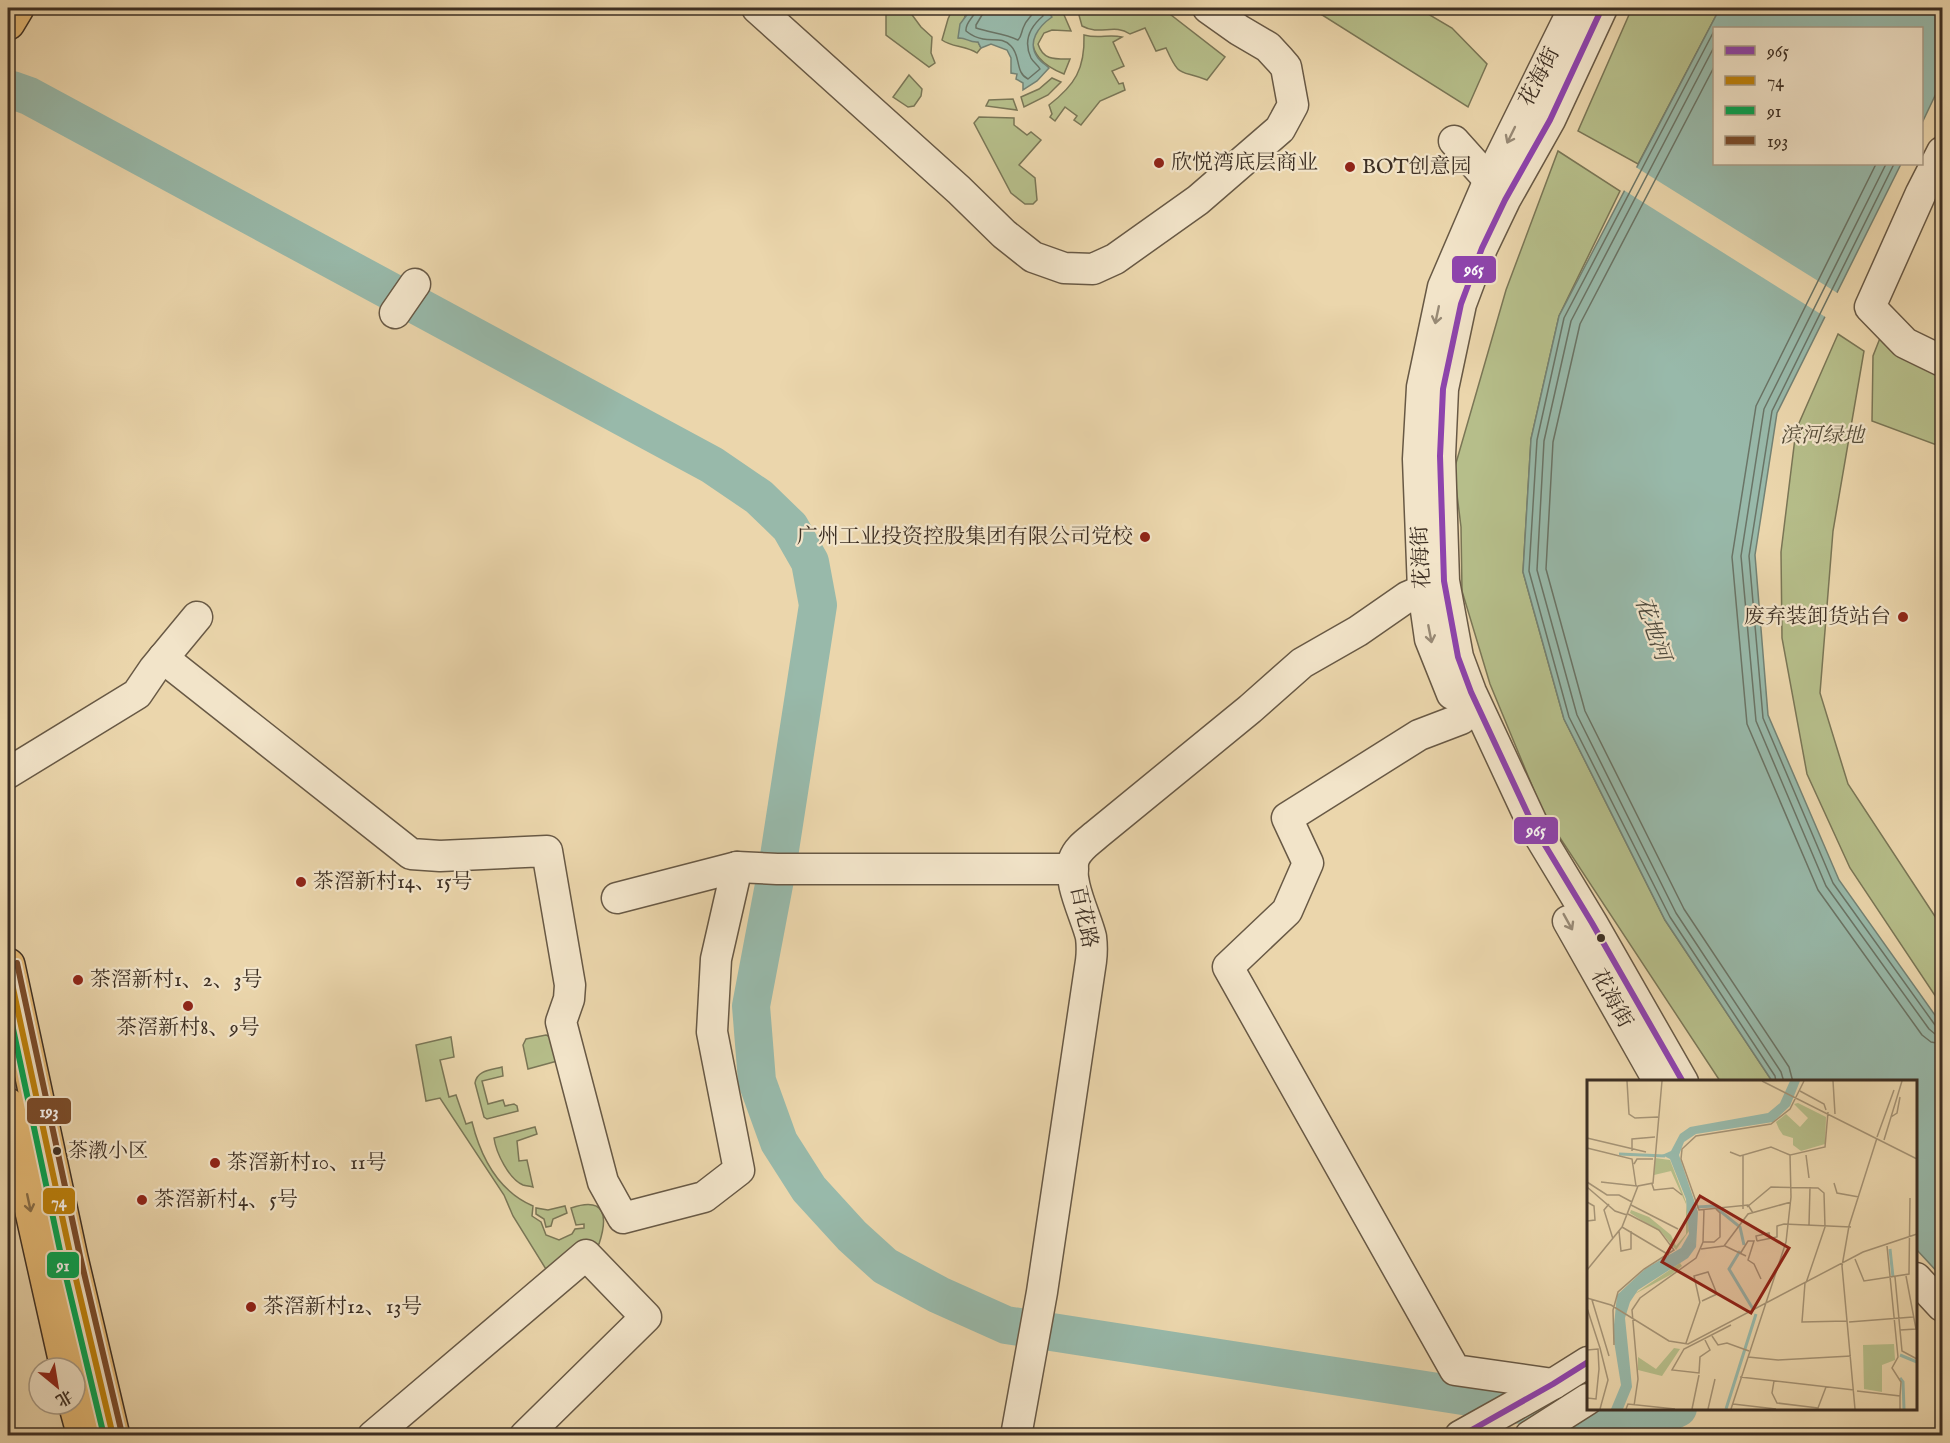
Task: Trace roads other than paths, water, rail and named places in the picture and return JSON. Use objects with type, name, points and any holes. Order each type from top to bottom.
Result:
[{"type":"main road","points":[[8,23],[17,8]]},
{"type":"main road","points":[[8,965],[70,1258],[113,1436]]},
{"type":"main road","points":[[8,1105],[64,1356]]},
{"type":"main road","points":[[79,1416],[84,1436]]},
{"type":"street","points":[[757,8],[952,183],[1004,234],[1033,257],[1064,268],[1093,269],[1115,259],[1198,200],[1280,129],[1293,105],[1286,68],[1280,60],[1268,48],[1208,8]]},
{"type":"street","name":"花海街","points":[[1574,8],[1488,180],[1443,286],[1422,387],[1418,459],[1434,585],[1468,683],[1534,827],[1682,1080]]},
{"type":"street","name":"花海街","points":[[1602,8],[1550,120],[1505,200],[1482,248],[1461,304],[1443,389],[1430,639],[1461,719],[1505,809],[1658,1080]]},
{"type":"street","points":[[1454,141],[1488,180]]},
{"type":"street","points":[[1942,152],[1870,308],[1905,343],[1942,361]]},
{"type":"street","points":[[395,313],[415,284]]},
{"type":"street","name":"百花路","points":[[1016,1436],[1038,1316],[1091,961],[1090,936],[1080,904],[1073,869],[1074,860],[1080,849],[1302,663],[1358,631],[1407,597],[1434,585]]},
{"type":"street","points":[[8,773],[137,694],[197,617]]},
{"type":"street","points":[[163,658],[411,854],[440,856],[547,851],[570,985],[570,999],[561,1022],[603,1182],[623,1218],[704,1197],[739,1170],[712,1032],[716,959],[743,868]]},
{"type":"street","points":[[1461,719],[1419,735],[1287,818],[1308,863],[1287,911],[1228,967],[1455,1370],[1553,1384]]},
{"type":"street","points":[[617,898],[743,868],[1073,869]]},
{"type":"street","points":[[388,1431],[586,1255],[646,1317],[525,1436]]},
{"type":"street","points":[[1917,1279],[1942,1306]]},
{"type":"street","points":[[1460,1436],[1587,1363]]},
{"type":"street","points":[[1530,1436],[1587,1400]]},
{"type":"water","points":[[972,8],[1046,8],[1052,17],[1039,30],[1033,46],[1038,58],[1049,68],[1037,81],[1023,90],[1023,83],[1016,79],[1017,74],[1011,73],[1011,58],[1007,50],[991,44],[981,48],[978,42],[958,38],[960,24]]},
{"type":"water","name":"花地河","points":[[1720,8],[1942,8],[1942,81],[1923,121],[1923,27],[1713,27],[1713,165],[1901,165],[1777,413],[1755,555],[1768,715],[1839,880],[1942,1025],[1942,1277],[1917,1250],[1917,1080],[1771,1080],[1665,920],[1564,719],[1523,572],[1531,439],[1559,316]]},
{"type":"waterway","points":[[12,90],[29,96],[712,465],[759,497],[790,527],[810,562],[818,605],[777,869],[751,1006],[757,1081],[779,1142],[809,1189],[852,1236],[885,1266],[939,1295],[1006,1325],[1618,1420],[1656,1419],[1674,1410]]},
{"type":"place","name":"欣悦湾底层商业","points":[[1159,163]]},
{"type":"place","name":"BOT创意园","points":[[1350,167]]},
{"type":"place","name":"广州工业投资控股集团有限公司党校","points":[[1145,537]]},
{"type":"place","name":"废弃装卸货站台","points":[[1903,617]]},
{"type":"place","name":"茶滘新村14、15号","points":[[301,882]]},
{"type":"place","name":"茶滘新村1、2、3号","points":[[78,980]]},
{"type":"place","name":"茶滘新村8、9号","points":[[188,1006]]},
{"type":"place","name":"茶漖小区","points":[[57,1151]]},
{"type":"place","name":"茶滘新村10、11号","points":[[215,1163]]},
{"type":"place","name":"茶滘新村4、5号","points":[[142,1200]]},
{"type":"place","name":"茶滘新村12、13号","points":[[251,1307]]},
{"type":"park label","name":"滨河绿地","points":[[1822,436]]}]
